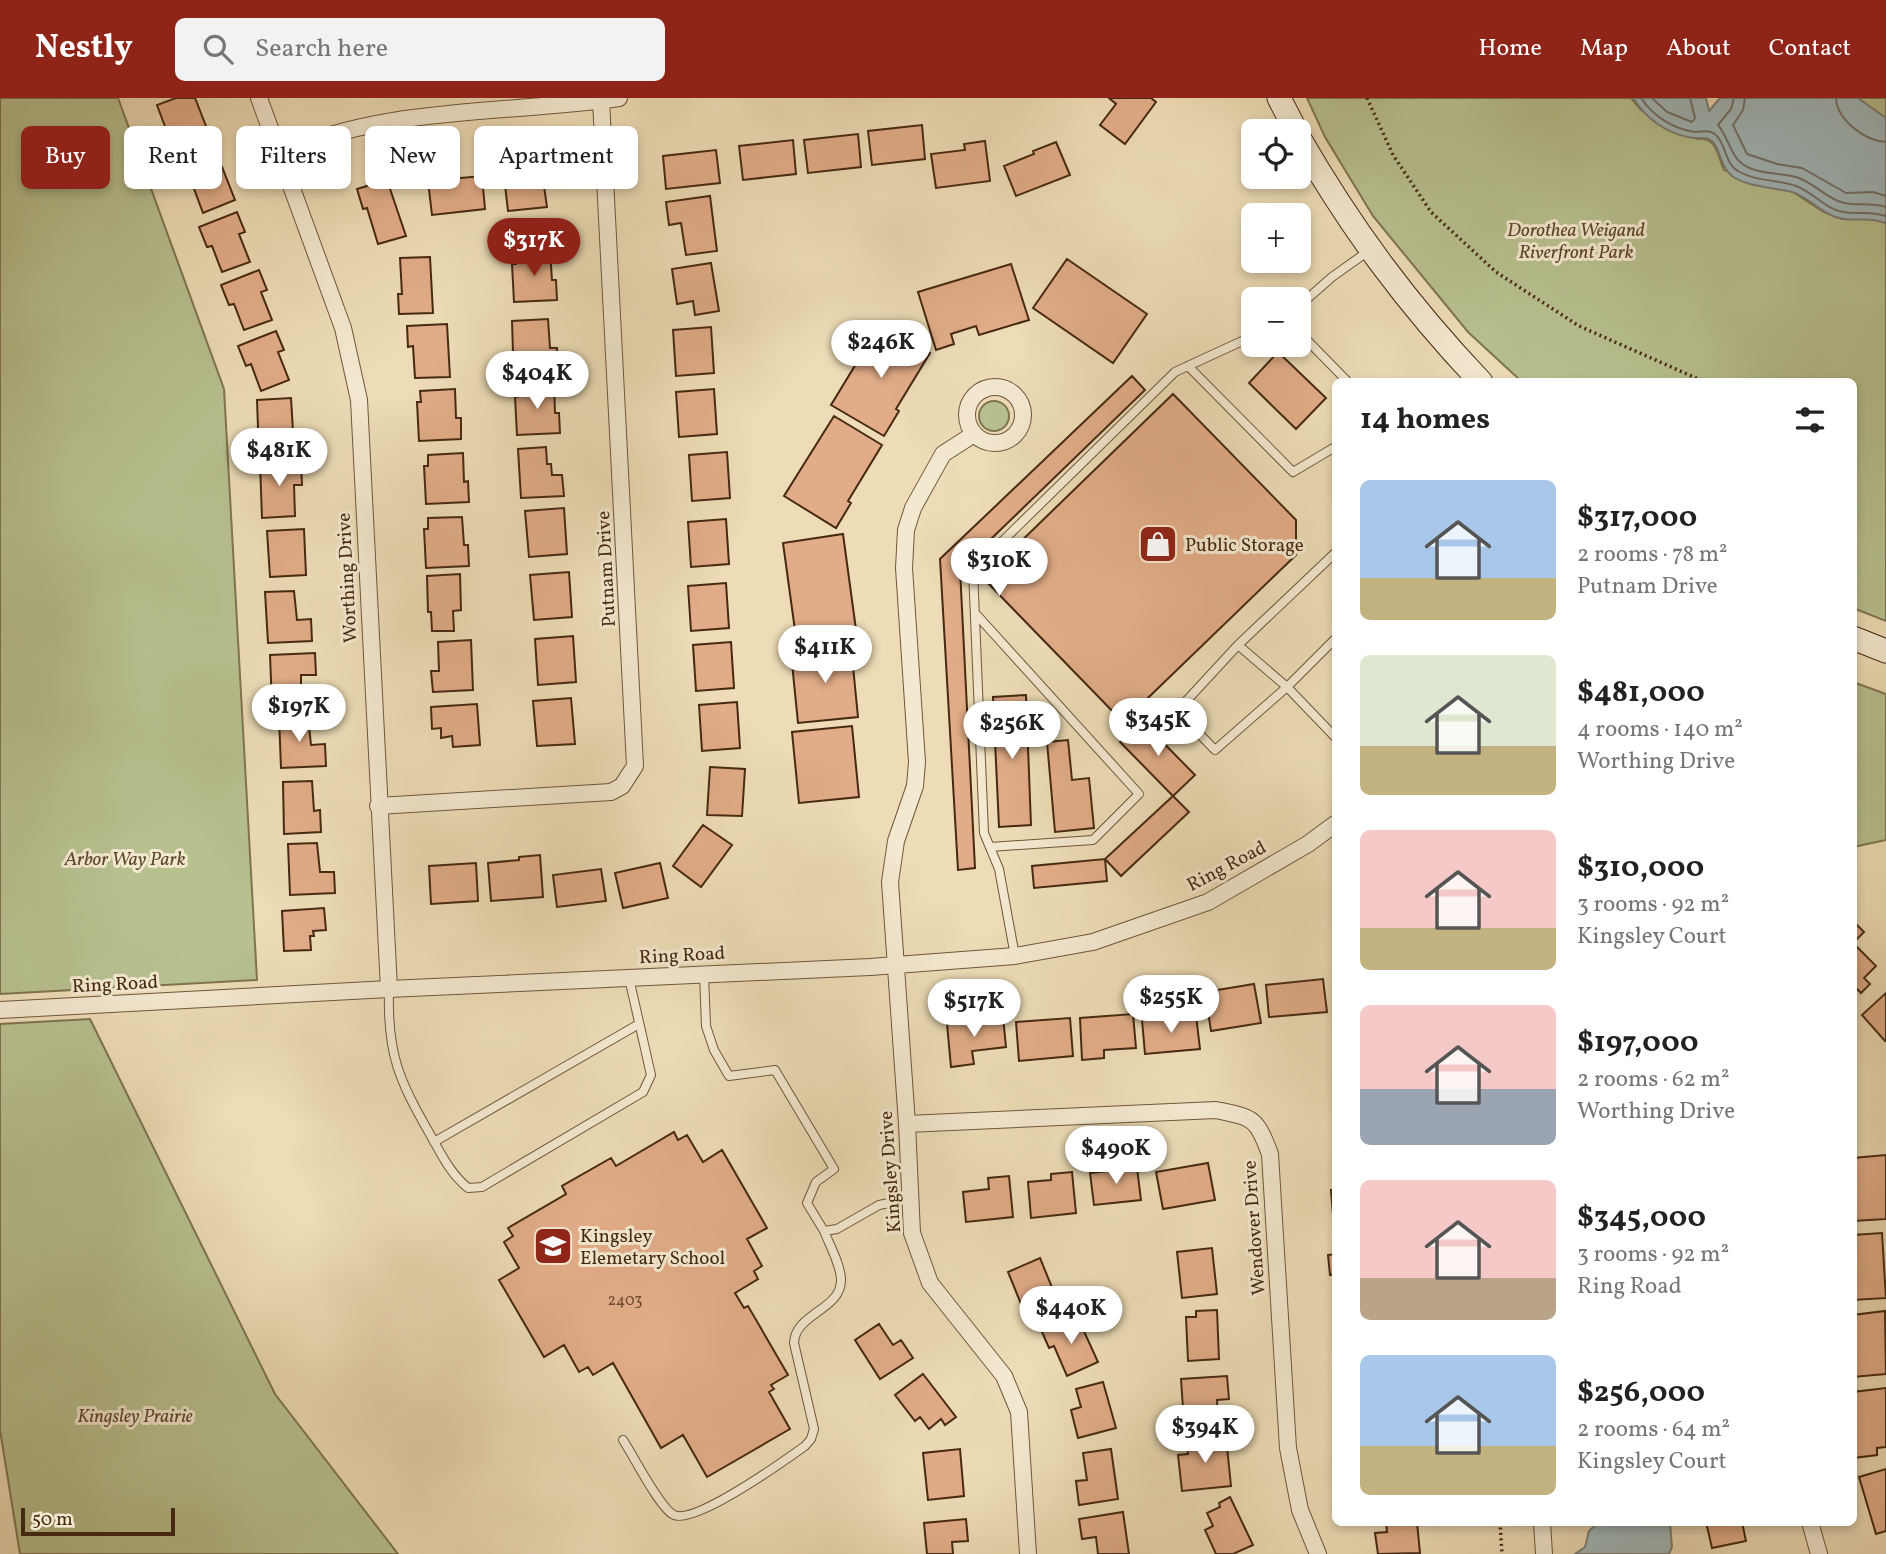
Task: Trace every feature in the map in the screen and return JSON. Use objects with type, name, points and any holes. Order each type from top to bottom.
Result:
[{"type":"main road","points":[[1279,98],[1290,119]]},
{"type":"main road","points":[[1311,157],[1370,250],[1446,345],[1476,378]]},
{"type":"main road","points":[[1857,640],[1886,651]]},
{"type":"street","name":"Worthing Drive","points":[[259,98],[270,126]]},
{"type":"street","points":[[351,131],[399,120],[619,98]]},
{"type":"street","name":"Putnam Drive","points":[[378,806],[611,792],[622,786],[635,766],[601,100]]},
{"type":"street","name":"Worthing Drive","points":[[293,189],[343,328],[359,400],[389,989]]},
{"type":"street","name":"Kingsley Drive","points":[[974,435],[943,454],[913,508],[906,530],[904,568],[917,762],[915,786],[896,841],[891,867],[894,965],[907,1124],[912,1233],[930,1283],[1004,1376],[1019,1412],[1028,1554]]},
{"type":"street","name":"Ring Road","points":[[0,1010],[894,965],[1014,956],[1093,942],[1208,902],[1308,844],[1332,826]]},
{"type":"street","name":"Wendover Drive","points":[[907,1124],[1216,1110],[1244,1115],[1260,1126],[1270,1154],[1288,1448],[1300,1510],[1318,1554]]},
{"type":"street","points":[[1542,1526],[1544,1554]]},
{"type":"street","points":[[1811,1526],[1819,1554]]},
{"type":"lane","points":[[1311,296],[1370,250]]},
{"type":"lane","points":[[1014,956],[999,869],[984,833],[973,570],[1175,372],[1241,342]]},
{"type":"lane","points":[[1311,344],[1344,378]]},
{"type":"lane","points":[[1188,366],[1293,472],[1332,449]]},
{"type":"lane","points":[[1332,556],[1238,645],[1177,711],[1214,750],[1287,687],[1332,642]]},
{"type":"lane","points":[[975,613],[1139,793],[1093,840],[990,847]]},
{"type":"lane","points":[[1238,645],[1287,687],[1332,734]]},
{"type":"lane","points":[[623,1440],[659,1499],[673,1515],[682,1517],[705,1510],[805,1446],[814,1429],[794,1343],[795,1333],[800,1325],[824,1309],[840,1288],[841,1278],[824,1231],[807,1203],[816,1182],[834,1169],[775,1070],[729,1076],[714,1050],[706,1026],[705,974]]},
{"type":"lane","points":[[389,989],[388,1016],[395,1065],[410,1100],[454,1177],[468,1188],[482,1186],[643,1091],[651,1075],[629,978]]},
{"type":"lane","points":[[434,1142],[639,1024]]},
{"type":"lane","points":[[824,1231],[837,1229],[879,1205],[910,1199]]},
{"type":"path","points":[[1367,98],[1393,155],[1431,212],[1496,272],[1579,326],[1696,378]]},
{"type":"path","points":[[1500,1526],[1502,1554]]},
{"type":"green space","name":"Arbor Way Park","points":[[0,98],[118,98],[128,126],[124,126],[124,189],[151,189],[224,389],[257,980],[0,994]]},
{"type":"green space","name":"Dorothea Weigand Riverfront Park","points":[[1307,98],[1631,98],[1641,110],[1697,139],[1709,141],[1715,148],[1724,170],[1793,192],[1824,212],[1842,219],[1871,218],[1886,223],[1886,621],[1857,610],[1857,378],[1518,378],[1468,332],[1373,216],[1325,137]]},
{"type":"green space","points":[[1856,98],[1886,98],[1886,120]]},
{"type":"green space","points":[[994,401],[1000,402],[1008,410],[1008,422],[1000,430],[994,431],[988,430],[980,422],[979,416],[980,410],[988,402]]},
{"type":"green space","points":[[1857,683],[1886,694],[1886,840],[1857,846]]},
{"type":"green space","name":"Kingsley Prairie","points":[[90,1019],[275,1394],[398,1554],[20,1554],[0,1430],[0,1024]]},
{"type":"water","points":[[1633,98],[1706,98],[1709,111],[1720,98],[1858,98],[1886,118],[1886,223],[1837,218],[1792,192],[1756,186],[1735,178],[1726,169],[1713,142],[1707,138],[1679,135],[1663,128],[1644,112]]},
{"type":"water","points":[[1595,1526],[1670,1526],[1672,1547],[1669,1554],[1575,1554],[1585,1547],[1589,1531]]},
{"type":"building","points":[[176,98],[195,98],[206,126],[165,126],[157,105]]},
{"type":"building","points":[[1109,98],[1151,98],[1156,102],[1125,144],[1100,125],[1116,104]]},
{"type":"building","points":[[922,125],[925,159],[872,165],[868,131]]},
{"type":"building","points":[[858,134],[861,167],[808,173],[804,140]]},
{"type":"building","points":[[793,140],[796,174],[743,180],[739,146]]},
{"type":"building","points":[[985,141],[990,181],[936,188],[931,154],[965,150],[964,144]]},
{"type":"building","points":[[1056,142],[1070,175],[1016,196],[1004,166]]},
{"type":"building","points":[[716,150],[720,183],[666,189],[663,156]]},
{"type":"building","points":[[222,167],[235,200],[203,213],[194,189],[222,189]]},
{"type":"building","points":[[474,177],[474,189],[483,189],[485,209],[432,215],[429,189],[460,189],[460,178]]},
{"type":"building","points":[[365,187],[365,189],[390,189],[406,236],[378,244],[367,208],[363,209],[357,189]]},
{"type":"building","points":[[505,189],[544,189],[547,207],[508,211]]},
{"type":"building","points":[[710,196],[717,251],[686,255],[681,223],[669,225],[666,202]]},
{"type":"building","points":[[237,212],[245,232],[239,234],[250,262],[222,272],[212,246],[207,247],[199,227]]},
{"type":"building","points":[[550,251],[552,280],[556,280],[557,300],[514,302],[512,264],[516,264],[516,253]]},
{"type":"building","points":[[430,257],[433,313],[399,314],[398,294],[402,294],[400,258]]},
{"type":"building","points":[[1067,259],[1147,314],[1113,363],[1033,308]]},
{"type":"building","points":[[711,263],[719,311],[695,315],[693,301],[677,304],[672,269]]},
{"type":"building","points":[[1011,264],[1029,320],[979,335],[976,326],[951,334],[954,344],[936,350],[918,292]]},
{"type":"building","points":[[259,270],[267,290],[261,292],[272,320],[244,330],[234,304],[229,305],[221,285]]},
{"type":"building","points":[[548,319],[550,348],[557,348],[558,371],[520,373],[518,352],[513,352],[512,321]]},
{"type":"building","points":[[881,323],[930,353],[896,409],[899,411],[884,436],[831,405]]},
{"type":"building","points":[[447,324],[450,377],[415,378],[413,346],[408,347],[407,326]]},
{"type":"building","points":[[711,327],[714,373],[676,376],[673,330]]},
{"type":"building","points":[[276,331],[284,350],[278,352],[289,380],[261,391],[251,364],[246,366],[238,346]]},
{"type":"building","points":[[1273,357],[1283,357],[1326,398],[1296,429],[1249,383]]},
{"type":"building","points":[[1132,376],[1145,390],[960,569],[975,868],[958,870],[940,559]]},
{"type":"building","points":[[554,384],[555,413],[559,413],[560,433],[517,435],[515,397],[520,396],[519,386]]},
{"type":"building","points":[[455,389],[456,418],[461,418],[461,439],[419,441],[417,402],[421,402],[420,391]]},
{"type":"building","points":[[714,389],[717,434],[679,437],[676,392]]},
{"type":"building","points":[[1173,394],[1296,520],[1296,555],[1123,722],[983,578]]},
{"type":"building","points":[[291,398],[293,431],[299,431],[300,453],[259,455],[257,400]]},
{"type":"building","points":[[834,416],[882,445],[848,501],[851,503],[836,528],[784,496]]},
{"type":"building","points":[[546,447],[547,464],[551,464],[552,475],[562,475],[564,496],[521,498],[518,449]]},
{"type":"building","points":[[727,452],[730,498],[692,501],[689,455]]},
{"type":"building","points":[[463,453],[464,482],[468,481],[469,502],[426,504],[424,466],[428,466],[428,455]]},
{"type":"building","points":[[301,462],[302,485],[294,485],[295,516],[262,518],[260,463]]},
{"type":"building","points":[[564,508],[567,554],[529,557],[525,511]]},
{"type":"building","points":[[462,517],[469,566],[426,568],[424,529],[428,529],[428,518]]},
{"type":"building","points":[[726,519],[729,564],[691,567],[688,522]]},
{"type":"building","points":[[304,529],[306,575],[270,577],[267,531]]},
{"type":"building","points":[[843,534],[857,637],[797,645],[783,543]]},
{"type":"building","points":[[569,572],[572,617],[534,620],[530,575]]},
{"type":"building","points":[[460,574],[461,610],[453,611],[454,631],[432,631],[431,612],[428,612],[427,576]]},
{"type":"building","points":[[726,583],[729,628],[691,631],[688,586]]},
{"type":"building","points":[[294,591],[297,620],[311,619],[312,641],[268,643],[265,592]]},
{"type":"building","points":[[573,636],[576,682],[538,685],[535,639]]},
{"type":"building","points":[[471,640],[473,690],[433,692],[431,671],[439,671],[438,642]]},
{"type":"building","points":[[731,642],[734,688],[696,691],[693,645]]},
{"type":"building","points":[[851,646],[858,717],[798,723],[791,653]]},
{"type":"building","points":[[315,653],[316,675],[301,675],[301,705],[272,706],[270,655]]},
{"type":"building","points":[[1026,695],[1031,825],[999,827],[993,697]]},
{"type":"building","points":[[571,698],[575,744],[537,746],[533,701]]},
{"type":"building","points":[[737,702],[740,748],[702,751],[699,705]]},
{"type":"building","points":[[477,704],[480,745],[453,747],[452,736],[441,738],[441,728],[432,729],[431,707]]},
{"type":"building","points":[[308,716],[311,745],[325,744],[326,766],[281,768],[279,717]]},
{"type":"building","points":[[1142,721],[1195,775],[1173,796],[1120,742]]},
{"type":"building","points":[[852,726],[859,797],[799,803],[792,732]]},
{"type":"building","points":[[1068,740],[1072,780],[1089,778],[1094,828],[1055,832],[1047,742]]},
{"type":"building","points":[[710,767],[745,769],[742,816],[707,815]]},
{"type":"building","points":[[312,781],[314,811],[320,810],[321,832],[284,834],[283,782]]},
{"type":"building","points":[[1173,796],[1189,812],[1121,876],[1105,859]]},
{"type":"building","points":[[703,825],[732,845],[701,887],[673,866]]},
{"type":"building","points":[[317,843],[320,872],[334,872],[335,893],[290,895],[288,844]]},
{"type":"building","points":[[540,855],[543,897],[491,901],[488,863]]},
{"type":"building","points":[[1105,859],[1107,881],[1034,888],[1032,866]]},
{"type":"building","points":[[476,863],[478,901],[431,904],[429,866]]},
{"type":"building","points":[[660,863],[668,898],[623,908],[615,873]]},
{"type":"building","points":[[601,869],[606,901],[557,907],[553,875]]},
{"type":"building","points":[[324,908],[326,930],[313,931],[314,936],[310,936],[311,950],[284,951],[282,911]]},
{"type":"building","points":[[1857,925],[1864,932],[1857,939]]},
{"type":"building","points":[[1857,947],[1876,966],[1864,978],[1870,984],[1861,993],[1857,989]]},
{"type":"building","points":[[1323,979],[1327,1012],[1269,1017],[1266,985]]},
{"type":"building","points":[[1254,984],[1261,1023],[1211,1031],[1205,992]]},
{"type":"building","points":[[1886,993],[1886,1040],[1885,1041],[1862,1015]]},
{"type":"building","points":[[1133,1014],[1136,1048],[1104,1050],[1104,1058],[1082,1060],[1080,1018]]},
{"type":"building","points":[[1196,1015],[1200,1049],[1145,1054],[1142,1020]]},
{"type":"building","points":[[1003,1017],[1006,1047],[972,1051],[974,1064],[951,1067],[947,1024]]},
{"type":"building","points":[[1070,1018],[1073,1056],[1019,1061],[1016,1022]]},
{"type":"building","points":[[674,1132],[678,1140],[687,1135],[703,1162],[722,1150],[767,1228],[747,1239],[762,1266],[754,1271],[758,1279],[735,1293],[744,1308],[748,1306],[788,1375],[771,1385],[774,1389],[769,1392],[790,1429],[707,1477],[683,1435],[661,1448],[613,1363],[593,1375],[588,1367],[579,1372],[564,1345],[544,1357],[499,1280],[519,1268],[504,1242],[513,1236],[508,1228],[566,1194],[562,1186],[611,1158],[616,1166]]},
{"type":"building","points":[[1886,1155],[1886,1219],[1857,1221],[1857,1158]]},
{"type":"building","points":[[1208,1163],[1215,1200],[1163,1209],[1156,1172]]},
{"type":"building","points":[[1137,1168],[1141,1200],[1094,1205],[1090,1173]]},
{"type":"building","points":[[1072,1172],[1076,1213],[1031,1218],[1028,1182],[1051,1180],[1051,1174]]},
{"type":"building","points":[[1009,1176],[1013,1217],[966,1222],[963,1192],[989,1189],[988,1178]]},
{"type":"building","points":[[1882,1233],[1886,1298],[1857,1300],[1857,1235]]},
{"type":"building","points":[[1212,1248],[1217,1294],[1182,1298],[1177,1252]]},
{"type":"building","points":[[1332,1254],[1330,1275],[1328,1255]]},
{"type":"building","points":[[1040,1258],[1060,1307],[1028,1321],[1008,1272]]},
{"type":"building","points":[[1217,1310],[1219,1359],[1188,1361],[1186,1317],[1196,1317],[1196,1311]]},
{"type":"building","points":[[1885,1311],[1886,1374],[1857,1377],[1857,1314]]},
{"type":"building","points":[[1077,1316],[1098,1362],[1067,1376],[1054,1346],[1049,1348],[1042,1332]]},
{"type":"building","points":[[879,1324],[893,1345],[901,1340],[913,1358],[880,1379],[855,1340]]},
{"type":"building","points":[[923,1374],[956,1417],[945,1425],[941,1419],[929,1429],[920,1417],[915,1421],[895,1395]]},
{"type":"building","points":[[1227,1376],[1229,1399],[1217,1400],[1218,1421],[1184,1423],[1181,1379]]},
{"type":"building","points":[[1103,1382],[1116,1428],[1078,1438],[1071,1410],[1081,1407],[1076,1389]]},
{"type":"building","points":[[1886,1388],[1886,1447],[1877,1448],[1877,1455],[1857,1458],[1857,1392]]},
{"type":"building","points":[[1226,1437],[1231,1486],[1182,1491],[1178,1455],[1188,1454],[1187,1441]]},
{"type":"building","points":[[960,1449],[964,1496],[928,1500],[923,1453]]},
{"type":"building","points":[[1111,1449],[1118,1499],[1079,1505],[1076,1481],[1087,1480],[1083,1453]]},
{"type":"building","points":[[1886,1469],[1886,1531],[1876,1534],[1859,1477]]},
{"type":"building","points":[[1230,1497],[1253,1545],[1233,1554],[1216,1554],[1205,1530],[1213,1526],[1207,1513],[1220,1507],[1219,1503]]},
{"type":"building","points":[[1123,1512],[1129,1554],[1098,1554],[1096,1537],[1082,1539],[1079,1519]]},
{"type":"building","points":[[966,1519],[968,1541],[952,1542],[953,1554],[927,1554],[924,1523]]},
{"type":"building","points":[[1386,1526],[1417,1526],[1420,1553],[1378,1554],[1375,1533],[1387,1532]]},
{"type":"building","points":[[1707,1526],[1743,1526],[1746,1541],[1712,1548]]},
{"type":"place","name":"Public Storage","points":[[1158,544]]},
{"type":"place","name":"Kingsley Elemetary School","points":[[553,1246]]}]
